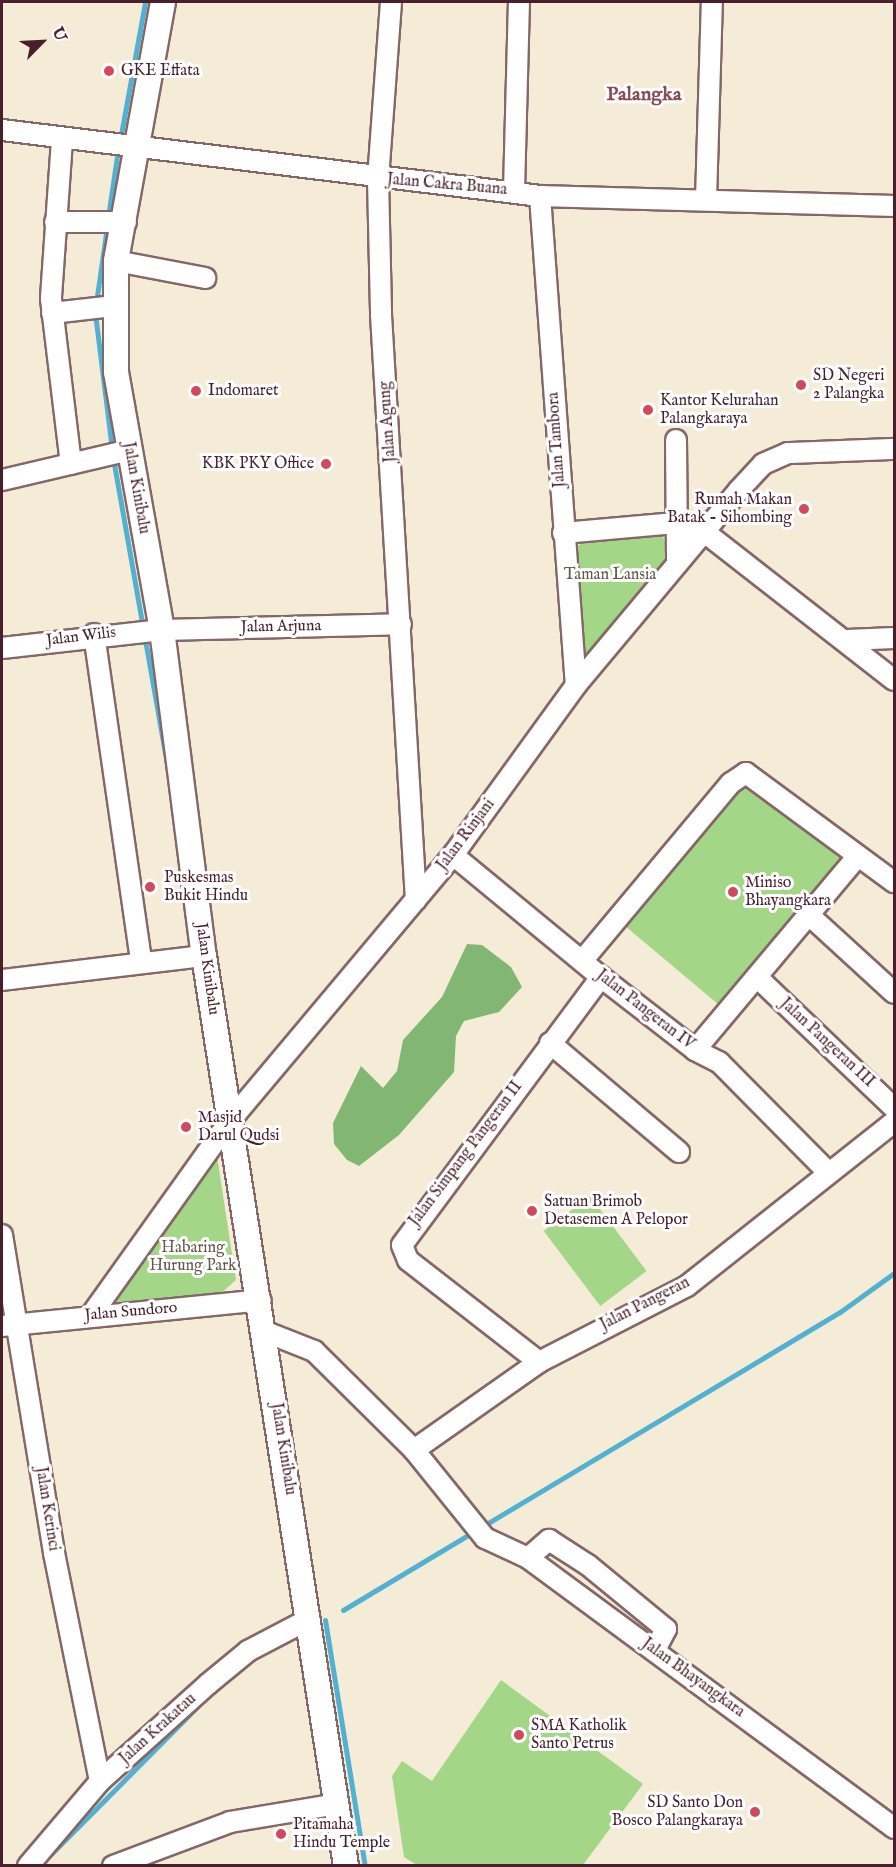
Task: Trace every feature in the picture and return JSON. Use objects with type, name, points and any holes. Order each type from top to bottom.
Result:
[{"type":"street","name":"Jalan Kinibalu","points":[[163,2],[139,151],[126,222],[116,261],[113,306],[116,372],[162,630],[204,956],[229,1122],[266,1332],[346,1866]]},
{"type":"street","name":"Jalan Agung","points":[[391,2],[378,179],[416,900]]},
{"type":"street","points":[[514,191],[519,2]]},
{"type":"street","points":[[706,200],[712,2]]},
{"type":"street","name":"Jalan Cakra Buana","points":[[2,130],[139,151],[540,195],[894,206]]},
{"type":"street","points":[[62,140],[55,222],[52,313],[71,464]]},
{"type":"street","name":"Jalan Tambora","points":[[540,195],[563,533],[576,685]]},
{"type":"street","points":[[55,222],[126,222]]},
{"type":"street","points":[[116,261],[205,278]]},
{"type":"street","points":[[52,313],[113,306]]},
{"type":"street","points":[[676,440],[677,563]]},
{"type":"street","name":"Jalan Rinjani","points":[[92,1314],[229,1122],[453,855],[576,685],[677,563],[706,534],[738,491],[776,457],[799,450],[894,449]]},
{"type":"street","points":[[2,480],[130,450]]},
{"type":"street","points":[[563,533],[676,523],[706,534],[847,640],[894,680]]},
{"type":"street","name":"Jalan Arjuna","points":[[162,630],[401,624]]},
{"type":"street","name":"Jalan Wilis","points":[[2,648],[94,634],[162,630]]},
{"type":"street","points":[[94,634],[141,961]]},
{"type":"street","points":[[847,640],[894,638]]},
{"type":"street","points":[[582,961],[738,776],[753,776],[894,882]]},
{"type":"street","name":"Jalan Pangeran IV","points":[[453,855],[601,977],[695,1050],[719,1062],[829,1173]]},
{"type":"street","points":[[695,1050],[758,978],[857,856]]},
{"type":"street","points":[[809,915],[894,993]]},
{"type":"street","points":[[2,980],[141,961],[204,956]]},
{"type":"street","name":"Jalan Simpang Pangeran II","points":[[539,1362],[408,1260],[402,1245],[601,977]]},
{"type":"street","name":"Jalan Pangeran III","points":[[758,978],[894,1108]]},
{"type":"street","points":[[550,1043],[679,1152]]},
{"type":"street","name":"Jalan Pangeran","points":[[414,1450],[539,1362],[687,1286],[894,1122]]},
{"type":"street","name":"Jalan Kerinci","points":[[2,1235],[10,1325],[100,1781]]},
{"type":"street","name":"Jalan Sundoro","points":[[10,1325],[92,1314],[261,1300]]},
{"type":"street","points":[[266,1332],[314,1351],[414,1450]]},
{"type":"street","name":"Jalan Bhayangkara","points":[[414,1450],[465,1518],[484,1538],[528,1558],[894,1828]]},
{"type":"street","points":[[528,1558],[549,1540],[588,1565],[666,1629],[655,1650]]},
{"type":"street","name":"Jalan Krakatau","points":[[28,1866],[100,1781],[248,1651],[309,1618]]},
{"type":"street","points":[[113,1866],[230,1822],[336,1804]]},
{"type":"green space","name":"Taman Lansia","points":[[663,536],[670,558],[585,659],[579,653],[571,549],[587,541]]},
{"type":"green space","name":"Miniso Bhayangkara","points":[[743,777],[843,861],[721,1007],[621,923]]},
{"type":"green space","points":[[467,944],[482,945],[511,967],[522,987],[499,1012],[464,1021],[456,1036],[454,1072],[399,1135],[359,1166],[347,1160],[334,1144],[333,1123],[361,1066],[383,1088],[397,1071],[403,1040],[442,997]]},
{"type":"green space","name":"Habaring Hurung Park","points":[[217,1156],[236,1280],[220,1294],[111,1305]]},
{"type":"green space","points":[[590,1196],[647,1271],[600,1306],[544,1231]]},
{"type":"green space","points":[[501,1680],[643,1784],[583,1865],[417,1865],[404,1857],[392,1776],[402,1761],[432,1781]]},
{"type":"waterway","points":[[120,140],[145,2]]},
{"type":"waterway","points":[[108,217],[118,149]]},
{"type":"waterway","points":[[96,303],[107,227]]},
{"type":"waterway","points":[[95,313],[112,449]]},
{"type":"waterway","points":[[113,458],[168,771]]},
{"type":"waterway","points":[[343,1610],[840,1312],[894,1273]]},
{"type":"waterway","points":[[325,1620],[365,1866]]},
{"type":"waterway","points":[[50,1855],[199,1705]]},
{"type":"place","name":"GKE Effata","points":[[109,71]]},
{"type":"place","name":"SD Negeri 2 Palangka","points":[[801,385]]},
{"type":"place","name":"Indomaret","points":[[196,391]]},
{"type":"place","name":"Kantor Kelurahan Palangkaraya","points":[[648,410]]},
{"type":"place","name":"KBK PKY Office","points":[[326,464]]},
{"type":"place","name":"Rumah Makan Batak - Sihombing","points":[[804,509]]},
{"type":"place","name":"Puskesmas Bukit Hindu","points":[[150,887]]},
{"type":"place","name":"Miniso Bhayangkara","points":[[733,892]]},
{"type":"place","name":"Masjid Darul Qudsi","points":[[186,1127]]},
{"type":"place","name":"Satuan Brimob Detasemen A Pelopor","points":[[532,1211]]},
{"type":"place","name":"SMA Katholik Santo Petrus","points":[[519,1735]]},
{"type":"place","name":"SD Santo Don Bosco Palangkaraya","points":[[755,1812]]},
{"type":"place","name":"Pitamaha Hindu Temple","points":[[281,1834]]},
{"type":"district","name":"Palangka","points":[[644,94]]}]
